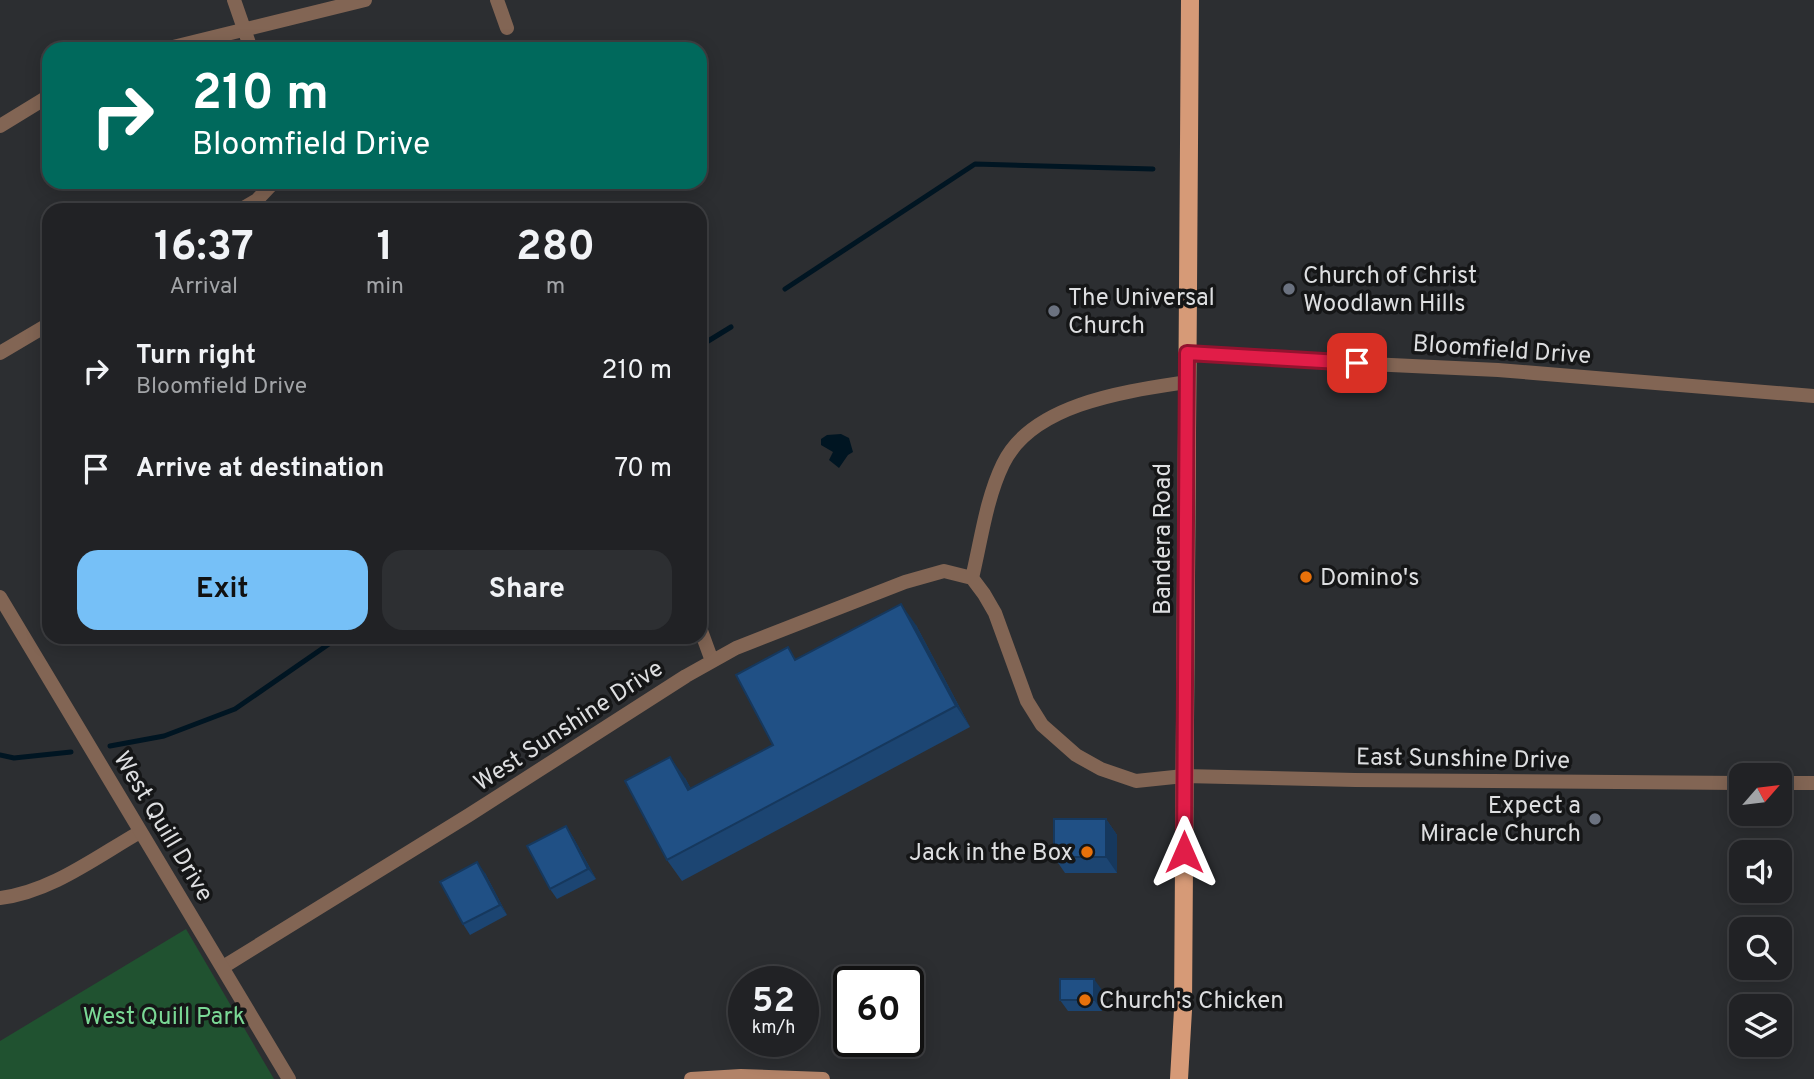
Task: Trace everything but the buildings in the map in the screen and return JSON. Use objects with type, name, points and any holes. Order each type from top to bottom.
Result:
[{"type":"main road","name":"Bandera Road","points":[[1179,1079],[1183,1010],[1190,0]]},
{"type":"main road","points":[[691,1079],[752,1076],[823,1079]]},
{"type":"street","points":[[234,0],[248,42]]},
{"type":"street","points":[[194,42],[365,0]]},
{"type":"street","points":[[497,0],[507,29]]},
{"type":"street","points":[[0,125],[42,100]]},
{"type":"street","points":[[252,203],[267,189]]},
{"type":"street","points":[[0,353],[42,328]]},
{"type":"street","name":"Bloomfield Drive","points":[[1187,353],[1498,370],[1814,397]]},
{"type":"street","points":[[1184,776],[1136,781],[1101,769],[1057,740],[1042,725],[1027,701],[995,612],[972,578],[995,484],[1010,452],[1026,435],[1056,415],[1088,401],[1187,382]]},
{"type":"street","name":"West Sunshine Drive","points":[[223,967],[736,648],[905,582],[944,571],[972,578]]},
{"type":"street","name":"West Quill Drive","points":[[0,597],[289,1079]]},
{"type":"street","points":[[706,644],[712,662]]},
{"type":"street","name":"East Sunshine Drive","points":[[1184,776],[1729,783]]},
{"type":"street","points":[[1792,783],[1814,783]]},
{"type":"street","points":[[0,898],[15,897],[43,887],[140,832]]},
{"type":"green space","name":"West Quill Park","points":[[186,929],[274,1079],[0,1079],[0,1041]]},
{"type":"water","points":[[841,434],[849,438],[853,452],[839,468],[829,460],[833,452],[821,445],[821,439],[827,435]]},
{"type":"waterway","points":[[785,289],[975,164],[1153,169]]},
{"type":"waterway","points":[[707,342],[731,327]]},
{"type":"waterway","points":[[110,746],[164,736],[235,709],[329,644]]},
{"type":"waterway","points":[[0,755],[14,758],[71,752]]},
{"type":"place","name":"Church of Christ Woodlawn Hills","points":[[1289,289]]},
{"type":"place","name":"The Universal Church","points":[[1054,311]]},
{"type":"place","name":"Domino's","points":[[1306,577]]},
{"type":"place","name":"Expect a Miracle Church","points":[[1595,819]]},
{"type":"place","name":"Jack in the Box","points":[[1087,852]]},
{"type":"place","name":"Church's Chicken","points":[[1085,1000]]},
{"type":"route","points":[[1184,852],[1187,353],[1357,363]]}]
